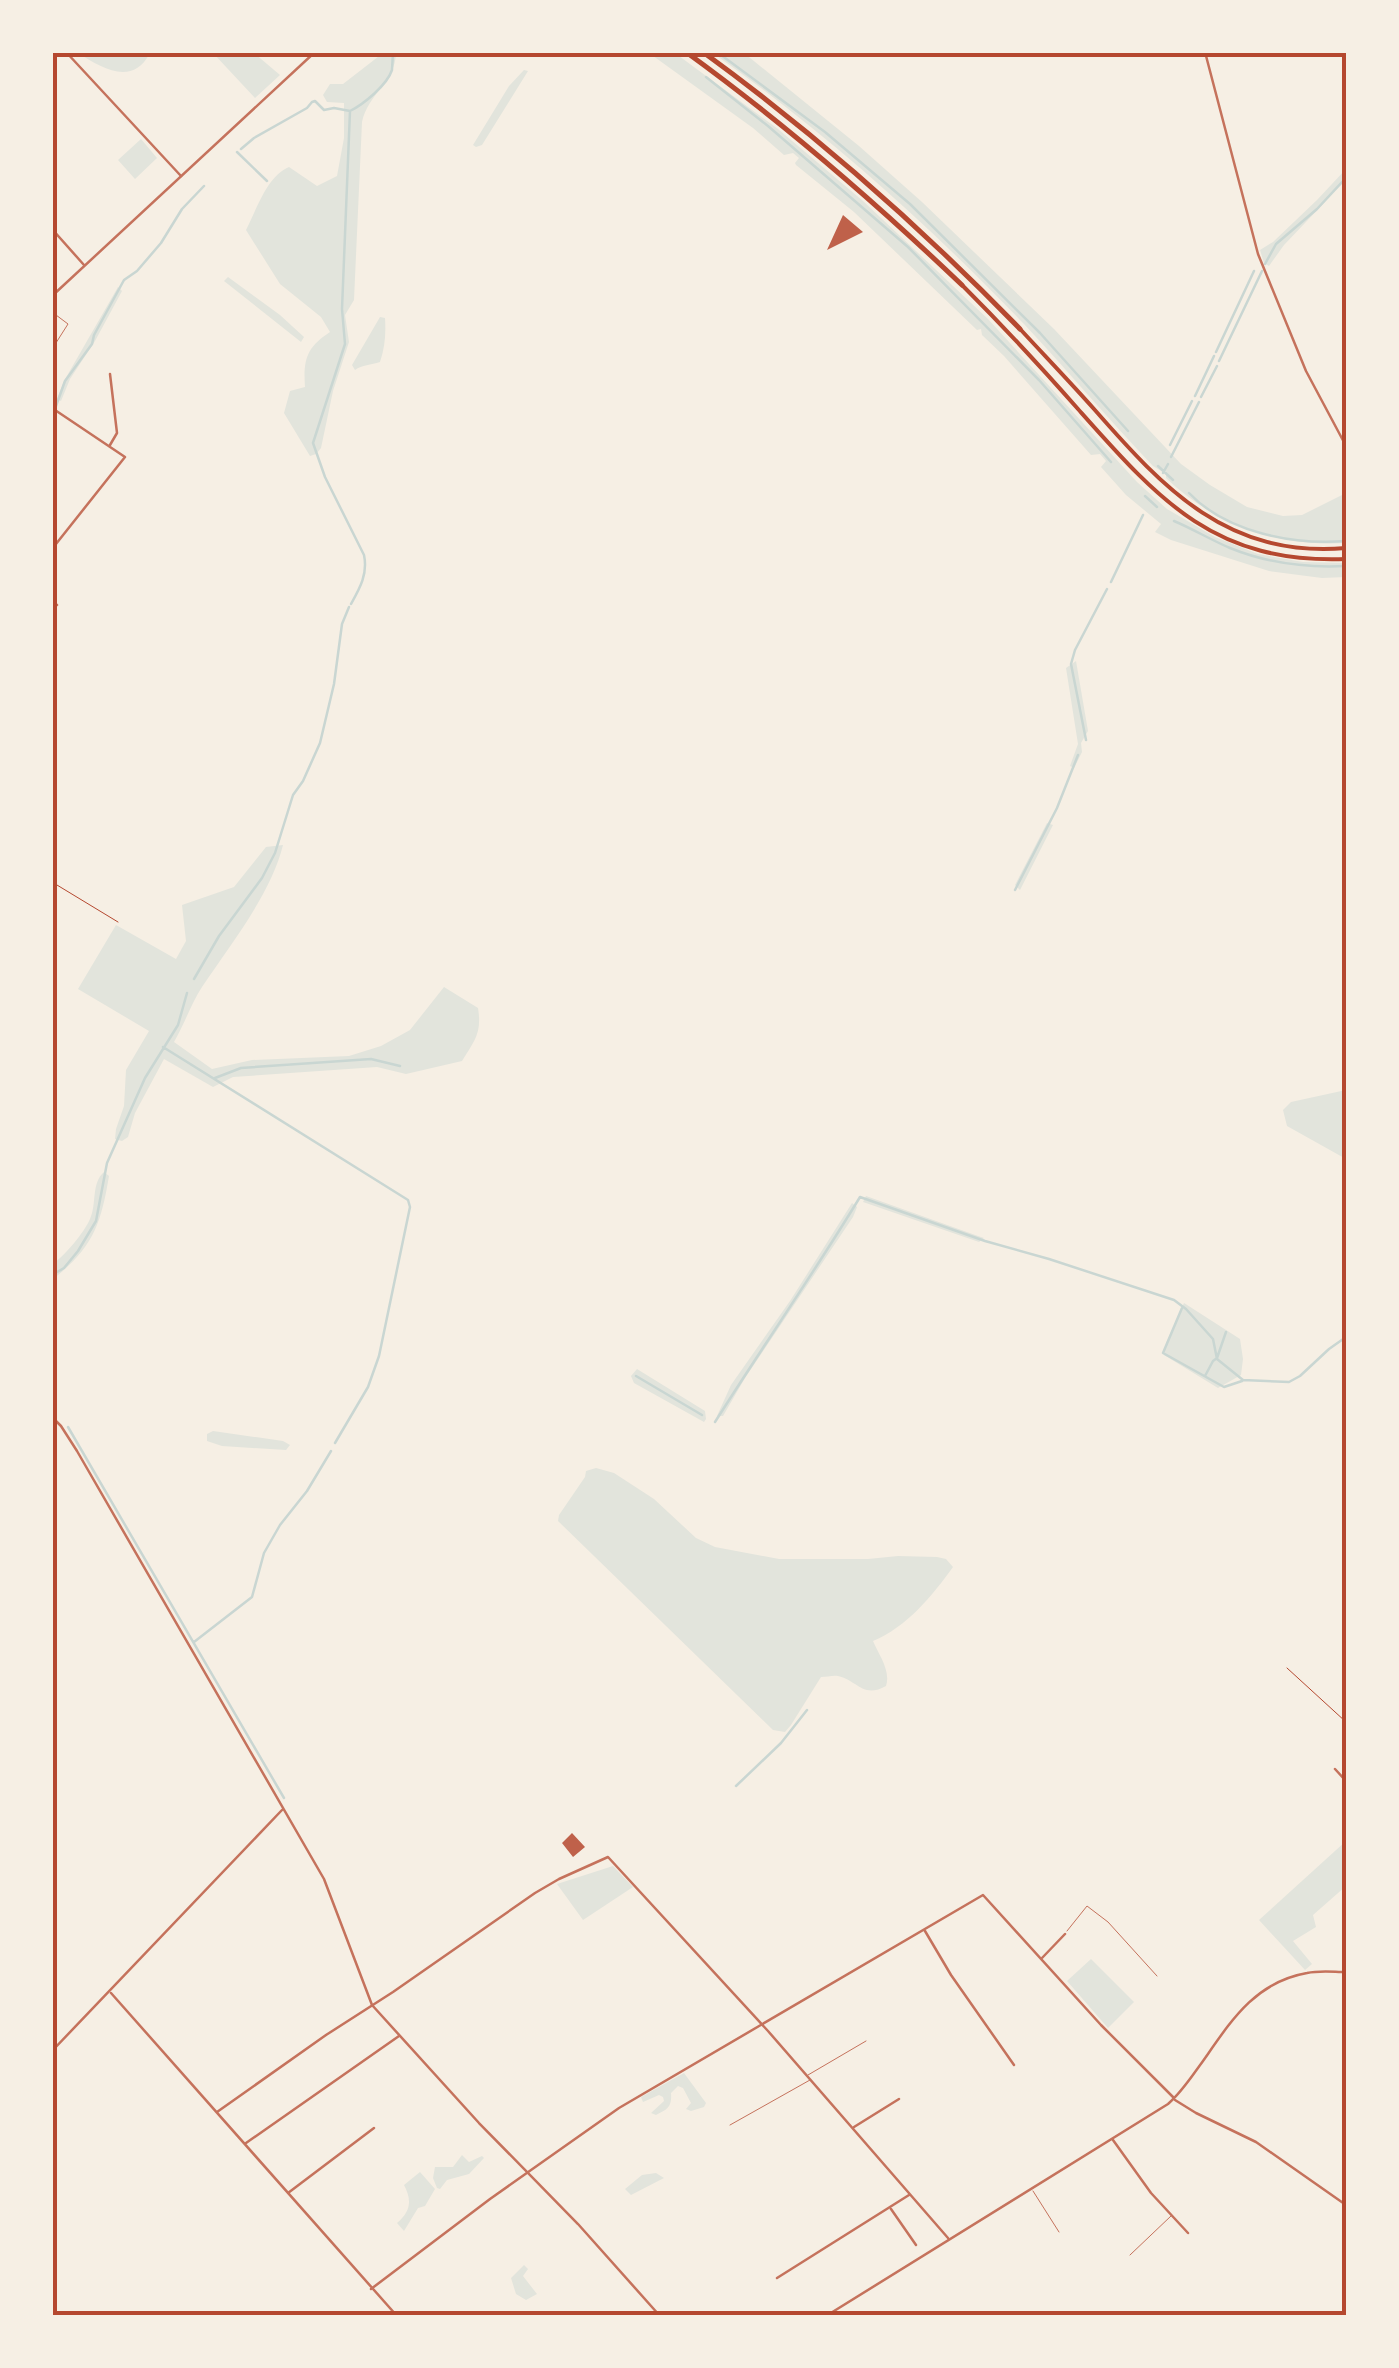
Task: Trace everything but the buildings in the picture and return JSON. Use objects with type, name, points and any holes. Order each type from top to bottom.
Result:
[{"type":"highway","points":[[686,52],[833,167],[962,285],[1164,500],[1193,521],[1258,550],[1296,557],[1346,559]]},
{"type":"highway","points":[[703,52],[785,115],[932,241],[1020,329],[1151,473],[1200,512],[1231,528],[1280,544],[1346,548]]},
{"type":"street","points":[[66,52],[182,177]]},
{"type":"street","points":[[52,296],[315,52]]},
{"type":"street","points":[[1205,52],[1258,254],[1306,371],[1346,446]]},
{"type":"street","points":[[52,230],[86,266]]},
{"type":"street","points":[[109,446],[117,433],[110,374]]},
{"type":"street","points":[[52,408],[125,458],[52,549]]},
{"type":"street","points":[[53,1417],[77,1451],[324,1879],[372,2005],[660,2316]]},
{"type":"street","points":[[1334,1769],[1346,1780]]},
{"type":"street","points":[[52,2052],[283,1809]]},
{"type":"street","points":[[217,2112],[535,1893],[608,1856],[762,2024],[949,2239]]},
{"type":"street","points":[[371,2289],[618,2108],[984,1895],[1092,2016],[1174,2098],[1256,2142],[1346,2205]]},
{"type":"street","points":[[924,1929],[951,1976],[1014,2065]]},
{"type":"street","points":[[1042,1958],[1065,1934]]},
{"type":"street","points":[[826,2316],[1174,2098],[1246,2003],[1293,1976],[1346,1972]]},
{"type":"street","points":[[110,1992],[396,2316]]},
{"type":"street","points":[[245,2144],[398,2036]]},
{"type":"street","points":[[854,2128],[899,2099]]},
{"type":"street","points":[[287,2194],[374,2128]]},
{"type":"street","points":[[1112,2139],[1148,2190],[1188,2232]]},
{"type":"street","points":[[778,2278],[911,2194]]},
{"type":"street","points":[[890,2208],[916,2245]]},
{"type":"lane","points":[[52,312],[68,324],[54,346]]},
{"type":"lane","points":[[1065,1934],[1088,1906],[1108,1922],[1157,1976]]},
{"type":"lane","points":[[730,2125],[866,2042]]},
{"type":"lane","points":[[1032,2188],[1058,2232]]},
{"type":"lane","points":[[1130,2255],[1172,2215]]},
{"type":"path","points":[[52,882],[118,922]]},
{"type":"path","points":[[1287,1668],[1346,1722]]},
{"type":"shaded area","points":[[150,52],[143,63],[126,72],[107,69],[78,53]]},
{"type":"shaded area","points":[[213,53],[254,53],[280,75],[255,98]]},
{"type":"shaded area","points":[[383,53],[396,53],[391,72],[362,122],[354,300],[345,315],[349,342],[321,448],[310,456],[284,413],[290,391],[305,387],[306,361],[311,349],[330,332],[321,317],[280,284],[246,230],[263,194],[281,171],[289,167],[317,186],[337,176],[344,138],[344,103],[327,102],[323,95],[330,84],[343,84]]},
{"type":"shaded area","points":[[649,53],[675,53],[778,129],[863,201],[988,319],[1137,482],[1167,509],[1215,537],[1258,554],[1303,562],[1346,563],[1346,577],[1269,571],[1155,532],[1161,524],[1126,495],[1101,467],[1106,461],[1100,454],[1091,455],[982,335],[981,329],[977,330],[854,212],[796,165],[799,158],[793,153],[784,155]]},
{"type":"shaded area","points":[[713,53],[744,53],[859,146],[1054,329],[1181,464],[1210,485],[1247,507],[1283,516],[1302,515],[1346,493],[1346,543],[1296,541],[1249,530],[1205,509],[1185,494],[1153,466],[1024,324],[951,251],[836,147]]},
{"type":"shaded area","points":[[524,70],[528,71],[482,145],[476,147],[473,145],[509,86]]},
{"type":"shaded area","points":[[141,139],[157,158],[135,179],[118,160]]},
{"type":"shaded area","points":[[1346,169],[1346,180],[1269,266],[1264,263],[1260,250],[1273,242]]},
{"type":"shaded area","points":[[228,277],[280,315],[304,337],[301,342],[224,281]]},
{"type":"shaded area","points":[[118,287],[122,291],[95,341],[70,379],[61,401],[57,399],[64,381]]},
{"type":"shaded area","points":[[380,317],[385,318],[385,330],[380,362],[355,370],[352,365]]},
{"type":"shaded area","points":[[1076,661],[1088,731],[1074,768],[1070,766],[1078,744],[1066,668]]},
{"type":"shaded area","points":[[1047,823],[1053,825],[1020,890],[1015,885]]},
{"type":"shaded area","points":[[283,845],[269,882],[202,987],[174,1042],[212,1069],[252,1060],[349,1056],[381,1046],[410,1030],[444,987],[478,1008],[478,1030],[471,1047],[462,1061],[406,1074],[377,1067],[233,1077],[213,1087],[164,1059],[135,1113],[128,1137],[122,1141],[115,1139],[124,1106],[126,1070],[149,1031],[78,989],[116,925],[176,959],[186,941],[182,905],[234,887],[266,847]]},
{"type":"shaded area","points":[[1346,1090],[1346,1159],[1287,1126],[1283,1110],[1291,1102]]},
{"type":"shaded area","points":[[104,1172],[109,1176],[93,1234],[78,1257],[53,1279],[53,1264],[90,1219],[97,1182]]},
{"type":"shaded area","points":[[866,1196],[984,1238],[979,1242],[863,1202]]},
{"type":"shaded area","points":[[852,1203],[857,1207],[853,1217],[723,1416],[717,1416],[731,1385]]},
{"type":"shaded area","points":[[1184,1303],[1240,1339],[1241,1375],[1218,1388],[1164,1355]]},
{"type":"shaded area","points":[[637,1369],[705,1411],[704,1422],[634,1383],[631,1376]]},
{"type":"shaded area","points":[[213,1431],[290,1445],[286,1450],[222,1446],[207,1441],[207,1434]]},
{"type":"shaded area","points":[[596,1468],[614,1473],[654,1499],[696,1538],[715,1547],[779,1559],[937,1557],[946,1559],[953,1567],[908,1619],[873,1641],[886,1669],[886,1686],[871,1690],[838,1676],[821,1677],[785,1732],[773,1730],[558,1521],[586,1471]]},
{"type":"shaded area","points":[[1346,1841],[1346,1886],[1313,1915],[1316,1927],[1293,1941],[1312,1964],[1305,1970],[1259,1920]]},
{"type":"shaded area","points":[[613,1866],[633,1887],[583,1920],[557,1884]]},
{"type":"shaded area","points":[[1091,1959],[1134,2002],[1108,2028],[1067,1981]]},
{"type":"shaded area","points":[[684,2073],[706,2103],[704,2107],[686,2109],[691,2103],[678,2086],[666,2109],[656,2115],[651,2113],[664,2101],[663,2097],[643,2102],[641,2097]]},
{"type":"shaded area","points":[[462,2155],[469,2162],[484,2158],[469,2174],[447,2180],[437,2188],[433,2178],[435,2167],[453,2167]]},
{"type":"shaded area","points":[[420,2172],[435,2189],[404,2231],[397,2223],[409,2205],[404,2185]]},
{"type":"shaded area","points":[[656,2173],[664,2178],[631,2195],[625,2189],[642,2175]]},
{"type":"shaded area","points":[[524,2265],[528,2269],[523,2276],[537,2294],[526,2300],[516,2294],[511,2278]]},
{"type":"waterway","points":[[351,604],[364,575],[364,555],[325,477],[313,443],[345,344],[342,309],[350,111],[385,82],[392,70],[393,52]]},
{"type":"waterway","points":[[717,52],[825,132],[910,204],[1040,333],[1128,431]]},
{"type":"waterway","points":[[706,77],[908,247],[1039,380],[1111,462]]},
{"type":"waterway","points":[[241,149],[312,102],[324,110],[350,111]]},
{"type":"waterway","points":[[237,152],[267,181]]},
{"type":"waterway","points":[[1265,264],[1276,244],[1342,182]]},
{"type":"waterway","points":[[56,406],[65,381],[92,344],[124,280],[161,243],[182,209],[204,186]]},
{"type":"waterway","points":[[1216,352],[1254,271]]},
{"type":"waterway","points":[[1219,361],[1262,271]]},
{"type":"waterway","points":[[1195,396],[1214,356]]},
{"type":"waterway","points":[[1201,397],[1217,366]]},
{"type":"waterway","points":[[1170,445],[1192,401]]},
{"type":"waterway","points":[[1171,457],[1199,402]]},
{"type":"waterway","points":[[1163,473],[1168,464]]},
{"type":"waterway","points":[[1158,466],[1173,480]]},
{"type":"waterway","points":[[1189,493],[1222,518],[1262,534],[1305,541],[1346,541]]},
{"type":"waterway","points":[[1145,496],[1157,507]]},
{"type":"waterway","points":[[1111,582],[1143,515]]},
{"type":"waterway","points":[[1174,521],[1230,548],[1273,561],[1346,566]]},
{"type":"waterway","points":[[1086,740],[1071,664],[1107,589]]},
{"type":"waterway","points":[[194,979],[275,853],[293,795],[320,743],[334,684],[342,624],[349,607]]},
{"type":"waterway","points":[[1015,890],[1057,808],[1078,755]]},
{"type":"waterway","points":[[52,1275],[78,1251],[96,1221],[107,1163],[145,1078],[178,1025],[187,993]]},
{"type":"waterway","points":[[163,1047],[408,1200],[410,1207],[379,1356],[368,1387],[335,1443]]},
{"type":"waterway","points":[[215,1078],[241,1068],[371,1059],[400,1066]]},
{"type":"waterway","points":[[715,1422],[860,1197],[1174,1300],[1213,1339],[1217,1359],[1243,1380],[1289,1382],[1346,1337]]},
{"type":"waterway","points":[[1182,1308],[1163,1353],[1224,1387],[1242,1381]]},
{"type":"waterway","points":[[1205,1376],[1217,1358],[1226,1332]]},
{"type":"waterway","points":[[636,1376],[702,1415]]},
{"type":"waterway","points":[[68,1427],[284,1798]]},
{"type":"waterway","points":[[194,1642],[252,1597],[264,1553],[331,1451]]},
{"type":"waterway","points":[[736,1786],[781,1743],[807,1710]]}]
